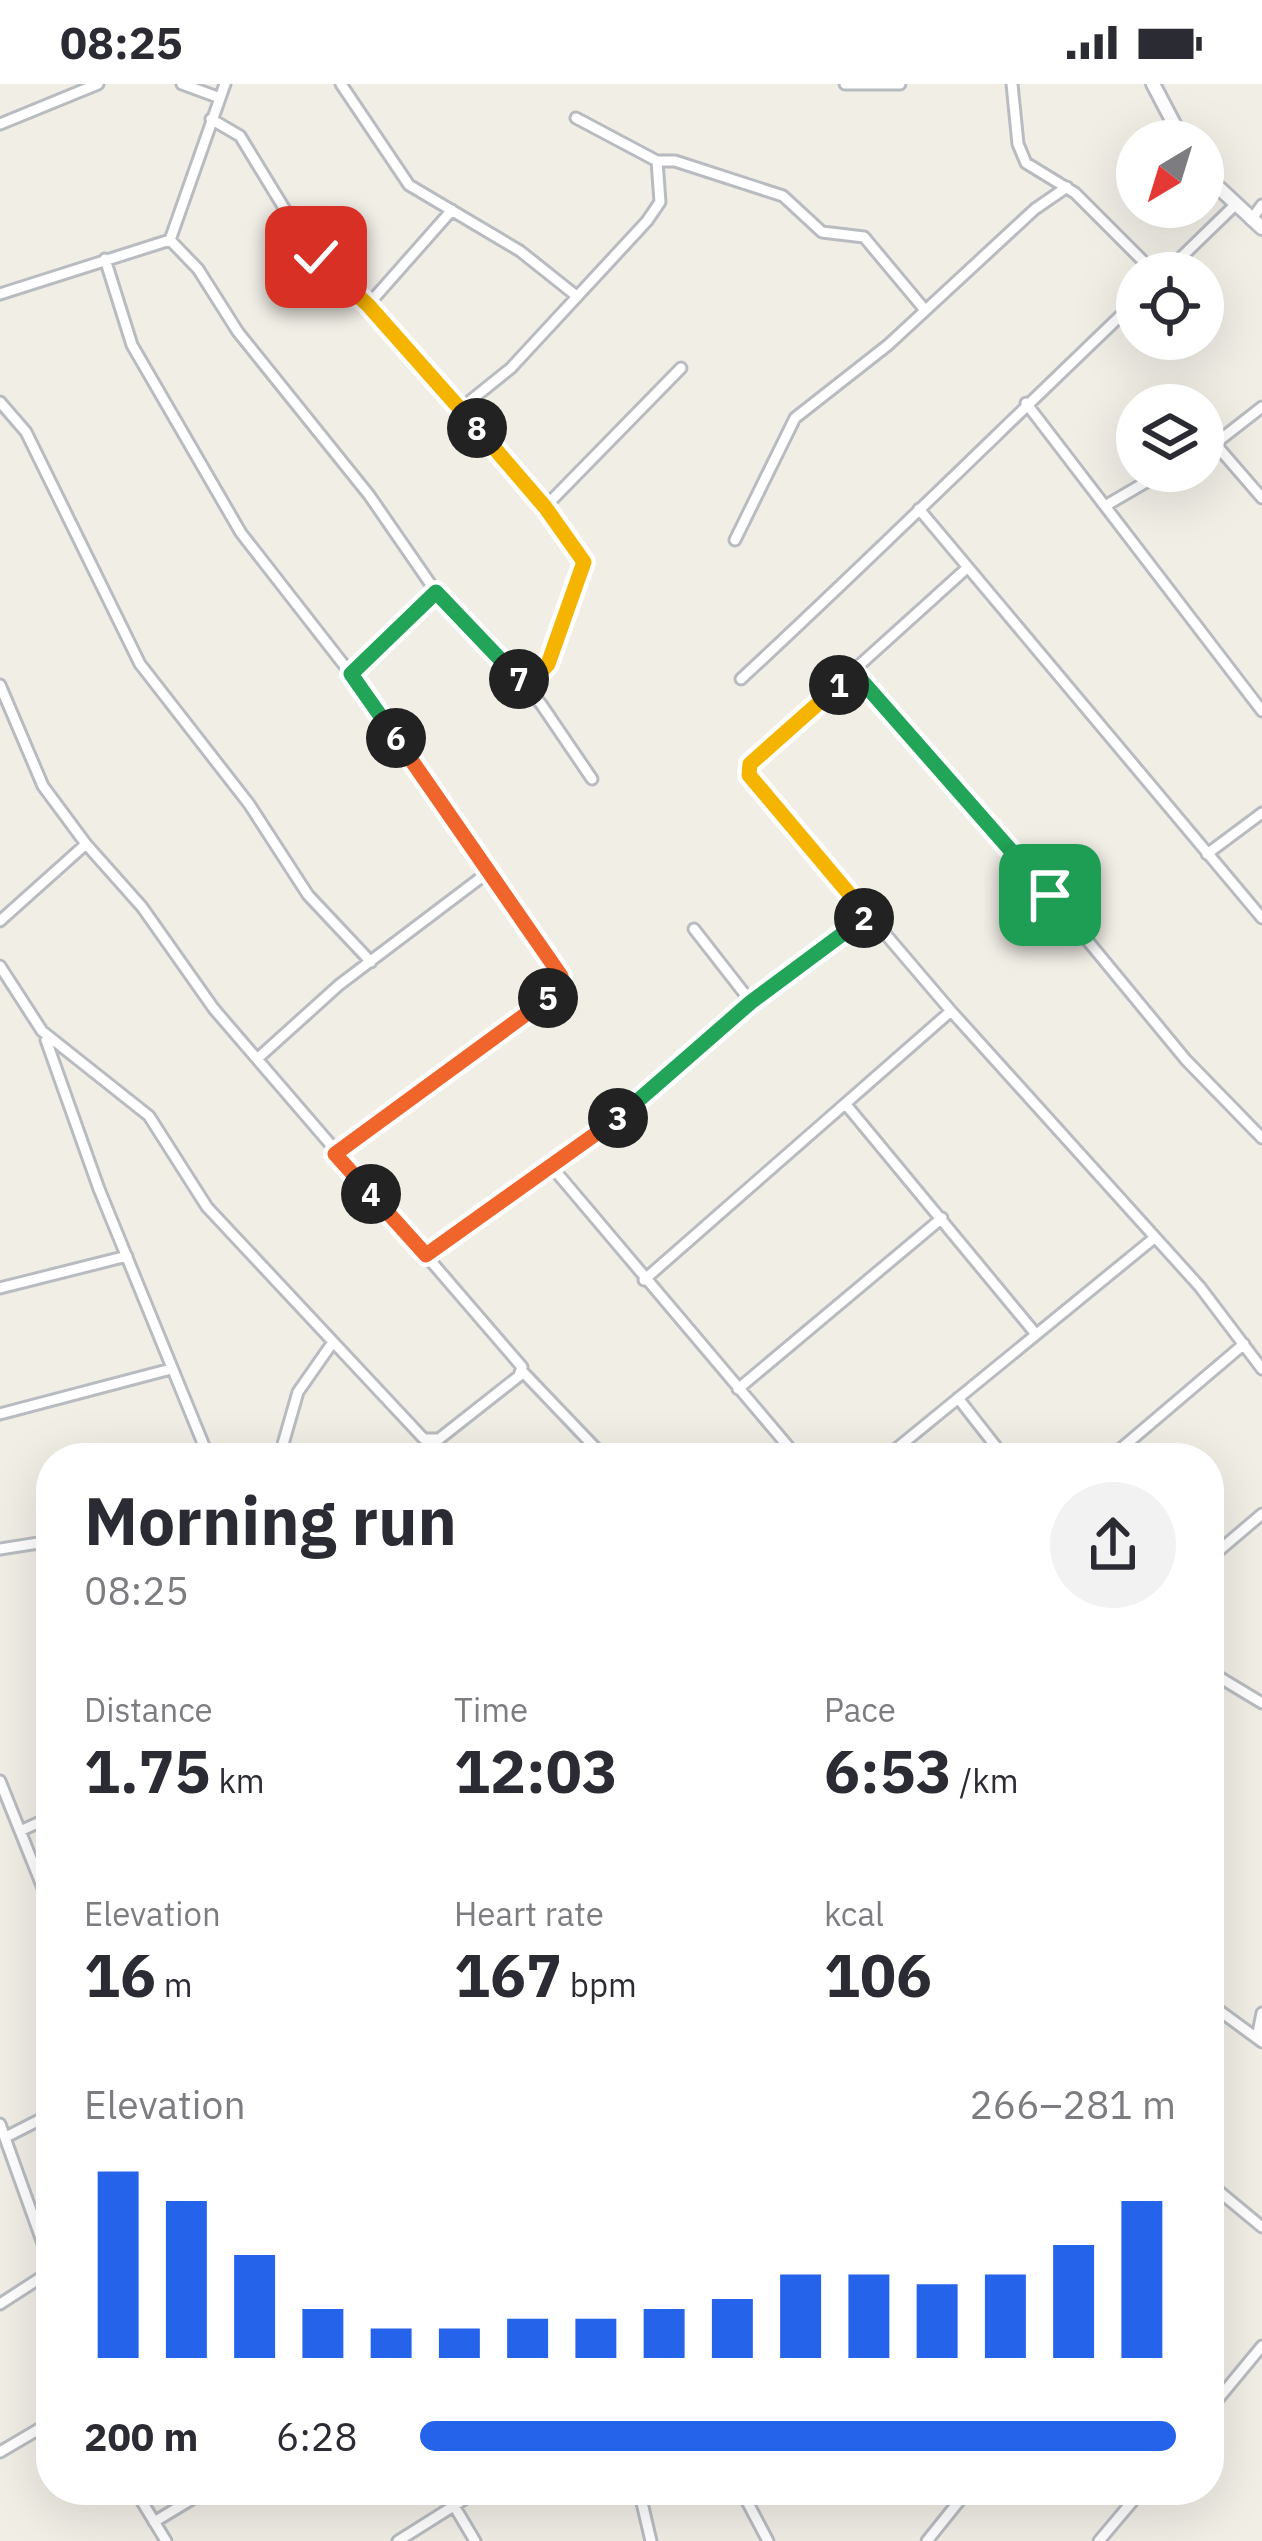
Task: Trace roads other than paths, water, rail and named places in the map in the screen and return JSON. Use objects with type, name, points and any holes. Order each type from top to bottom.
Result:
[{"type":"street","points":[[0,124],[98,84]]},
{"type":"street","points":[[170,240],[220,91],[182,84]]},
{"type":"street","points":[[341,84],[398,174],[520,251],[574,295]]},
{"type":"street","points":[[845,84],[900,84]]},
{"type":"street","points":[[1012,84],[1020,154],[1033,170],[1067,187],[1134,252]]},
{"type":"street","points":[[1153,84],[1172,120]]},
{"type":"street","points":[[576,118],[657,161],[676,161],[783,196],[816,229],[864,237],[925,310]]},
{"type":"street","points":[[212,119],[240,136],[301,238],[460,409],[545,507],[584,562],[548,664],[532,681],[517,679]]},
{"type":"street","points":[[460,409],[506,374],[655,212],[662,182],[657,161]]},
{"type":"street","points":[[735,540],[795,418],[925,310],[1034,209],[1067,187]]},
{"type":"street","points":[[1224,195],[1256,224],[1262,205]]},
{"type":"street","points":[[1187,252],[1234,206]]},
{"type":"street","points":[[368,305],[452,210]]},
{"type":"street","points":[[0,294],[170,240]]},
{"type":"street","points":[[170,240],[198,269],[238,332],[369,495],[436,592],[541,704],[592,779]]},
{"type":"street","points":[[105,259],[133,345],[241,533],[351,674],[562,982],[335,1154]]},
{"type":"street","points":[[741,679],[881,551],[1026,403],[1116,319]]},
{"type":"street","points":[[545,507],[681,368]]},
{"type":"street","points":[[0,402],[26,432],[140,664],[248,804],[308,896],[371,962]]},
{"type":"street","points":[[1026,403],[1262,711]]},
{"type":"street","points":[[1224,440],[1262,407]]},
{"type":"street","points":[[1224,454],[1262,498]]},
{"type":"street","points":[[1106,506],[1130,492]]},
{"type":"street","points":[[919,509],[1262,918]]},
{"type":"street","points":[[967,568],[750,764],[749,775],[1262,1369]]},
{"type":"street","points":[[351,674],[436,592]]},
{"type":"street","points":[[854,672],[1050,895],[1186,1060],[1262,1138]]},
{"type":"street","points":[[0,685],[44,786],[86,844],[335,1154],[522,1371],[591,1443]]},
{"type":"street","points":[[1207,854],[1262,813]]},
{"type":"street","points":[[0,921],[86,844]]},
{"type":"street","points":[[257,1059],[371,962],[487,873]]},
{"type":"street","points":[[426,1255],[596,1137],[751,1002],[867,915]]},
{"type":"street","points":[[694,929],[751,1002]]},
{"type":"street","points":[[0,966],[42,1031],[203,1443]]},
{"type":"street","points":[[644,1280],[848,1107],[951,1011]]},
{"type":"street","points":[[42,1031],[149,1116],[207,1207],[418,1434],[434,1441],[522,1371]]},
{"type":"street","points":[[848,1107],[1035,1333]]},
{"type":"street","points":[[552,1167],[785,1443]]},
{"type":"street","points":[[738,1389],[942,1218]]},
{"type":"street","points":[[903,1443],[1153,1239]]},
{"type":"street","points":[[0,1288],[127,1256]]},
{"type":"street","points":[[283,1443],[298,1392],[333,1342]]},
{"type":"street","points":[[1128,1443],[1244,1344]]},
{"type":"street","points":[[0,1414],[171,1369]]},
{"type":"street","points":[[958,1398],[993,1443]]},
{"type":"street","points":[[1224,1546],[1262,1514]]},
{"type":"street","points":[[0,1549],[36,1544]]},
{"type":"street","points":[[1224,1680],[1262,1703]]},
{"type":"street","points":[[0,1781],[36,1871]]},
{"type":"street","points":[[20,1831],[36,1824]]},
{"type":"street","points":[[1224,2013],[1260,2040]]},
{"type":"street","points":[[1260,2040],[1262,2013]]},
{"type":"street","points":[[6,2137],[36,2122]]},
{"type":"street","points":[[0,2124],[36,2224]]},
{"type":"street","points":[[1224,2198],[1262,2227]]},
{"type":"street","points":[[0,2304],[36,2279]]},
{"type":"street","points":[[1224,2392],[1262,2346]]},
{"type":"street","points":[[0,2452],[36,2431]]},
{"type":"street","points":[[144,2505],[166,2541]]},
{"type":"street","points":[[154,2522],[182,2505]]},
{"type":"street","points":[[398,2541],[452,2505]]},
{"type":"street","points":[[454,2505],[475,2541]]},
{"type":"street","points":[[643,2505],[651,2541]]},
{"type":"street","points":[[749,2505],[768,2541]]},
{"type":"street","points":[[927,2541],[956,2505]]},
{"type":"street","points":[[1099,2541],[1129,2505]]}]
